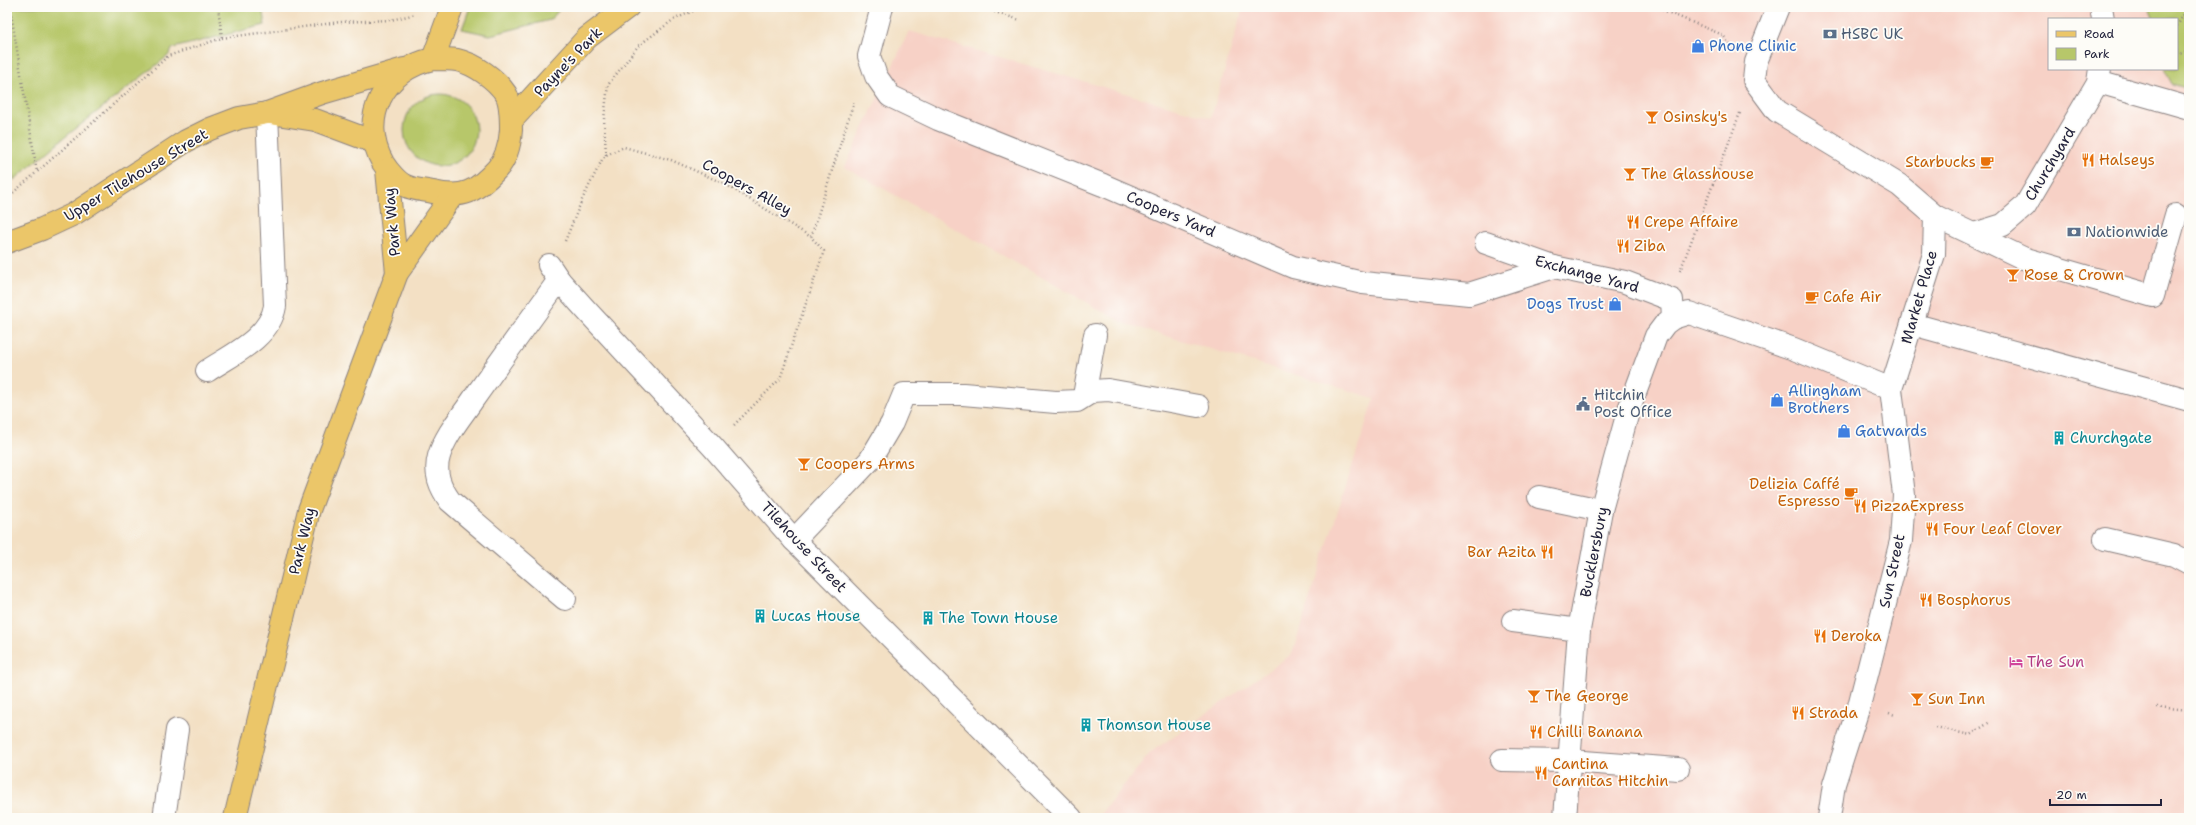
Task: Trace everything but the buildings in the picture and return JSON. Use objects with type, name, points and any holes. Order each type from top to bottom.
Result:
[{"type":"main road","points":[[433,59],[452,7]]},
{"type":"main road","name":"Payne's Park","points":[[511,121],[587,38],[628,7]]},
{"type":"main road","points":[[433,59],[457,60],[473,66],[493,80],[507,95],[511,121],[510,142],[501,165],[487,180],[477,187],[465,193],[452,196],[406,186],[387,170],[377,153],[374,142],[375,108],[386,87],[404,69],[433,59]]},
{"type":"main road","name":"Upper Tilehouse Street","points":[[7,242],[42,229],[74,214],[186,141],[210,129],[239,118],[266,113],[322,93],[404,69]]},
{"type":"main road","name":"Upper Tilehouse Street","points":[[266,113],[315,120],[374,142]]},
{"type":"main road","name":"Park Way","points":[[387,170],[397,273]]},
{"type":"main road","name":"Park Way","points":[[235,818],[309,510],[397,273],[452,196]]},
{"type":"street","points":[[868,56],[882,7]]},
{"type":"street","points":[[1778,7],[1756,62],[1754,80],[1777,111],[1899,184],[1935,216],[2023,258],[2153,296],[2176,216]]},
{"type":"street","points":[[2101,7],[2103,18]]},
{"type":"street","name":"Coopers Yard","points":[[868,56],[876,76],[890,96],[938,119],[1103,185],[1293,267],[1363,283],[1469,294],[1554,267]]},
{"type":"street","points":[[2099,75],[2189,108]]},
{"type":"street","name":"Churchyard","points":[[1974,234],[2003,225],[2025,206],[2099,75]]},
{"type":"street","points":[[207,371],[258,336],[273,318],[275,306],[266,113]]},
{"type":"street","name":"Market Place","points":[[1891,389],[1934,254],[1935,216]]},
{"type":"street","name":"Exchange Yard","points":[[1486,243],[1554,267],[1625,282],[1678,311]]},
{"type":"street","points":[[554,273],[454,428],[439,454],[438,478],[442,490],[450,501],[565,599]]},
{"type":"street","name":"Tilehouse Street","points":[[554,273],[713,447],[794,540],[1070,818]]},
{"type":"street","points":[[1678,311],[1794,348],[1891,389]]},
{"type":"street","name":"Bucklersbury","points":[[1565,818],[1579,630],[1601,510],[1628,412],[1656,336],[1664,324],[1678,311]]},
{"type":"street","points":[[1912,324],[2189,400]]},
{"type":"street","points":[[1084,396],[1095,335]]},
{"type":"street","name":"Sun Street","points":[[1828,818],[1834,784],[1859,706],[1900,541],[1904,495],[1891,389]]},
{"type":"street","points":[[794,540],[870,460],[892,423],[904,394],[963,394],[1056,402],[1077,400],[1094,391],[1108,390],[1198,406]]},
{"type":"street","points":[[1539,497],[1601,510]]},
{"type":"street","points":[[2105,539],[2174,555],[2189,563]]},
{"type":"street","points":[[1513,622],[1579,630]]},
{"type":"street","points":[[164,818],[177,730]]},
{"type":"street","points":[[1502,760],[1570,761],[1678,769]]},
{"type":"path","points":[[10,7],[37,172]]},
{"type":"path","points":[[218,7],[222,38]]},
{"type":"path","points":[[554,273],[582,200],[606,155],[604,119],[608,86],[638,46],[674,20],[702,7]]},
{"type":"path","points":[[979,7],[1020,20]]},
{"type":"path","points":[[1655,7],[1723,35],[1754,80],[1729,136],[1674,288],[1678,311]]},
{"type":"path","points":[[2178,24],[2188,7]]},
{"type":"path","points":[[7,198],[168,56],[222,38],[340,22],[391,20],[422,13]]},
{"type":"path","points":[[2178,55],[2189,50]]},
{"type":"path","points":[[811,237],[868,56]]},
{"type":"path","name":"Coopers Alley","points":[[606,155],[624,147],[671,160],[725,184],[811,237],[824,251],[780,380],[713,447]]},
{"type":"path","points":[[2157,707],[2189,710]]},
{"type":"path","points":[[1936,727],[1970,735],[1990,722]]},
{"type":"shaded area","points":[[1243,7],[2189,7],[2189,818],[1097,818],[1151,752],[1292,654],[1374,398],[1123,323],[845,167],[909,31],[1211,118]]},
{"type":"green space","points":[[7,7],[262,7],[265,25],[173,48],[168,56],[55,145],[14,180],[7,138]]},
{"type":"green space","points":[[470,7],[562,7],[550,20],[490,35],[462,29]]},
{"type":"green space","points":[[2149,7],[2189,7],[2189,89],[2172,84],[2165,70],[2178,70],[2178,18],[2154,18]]},
{"type":"green space","points":[[440,94],[460,100],[470,110],[476,130],[470,150],[460,160],[440,166],[420,160],[410,150],[404,130],[410,110],[420,100]]},
{"type":"place","name":"HSBC UK","points":[[1830,34]]},
{"type":"place","name":"Phone Clinic","points":[[1698,46]]},
{"type":"place","name":"Osinsky's","points":[[1652,117]]},
{"type":"place","name":"Halseys","points":[[2088,160]]},
{"type":"place","name":"Starbucks","points":[[1987,162]]},
{"type":"place","name":"The Glasshouse","points":[[1630,174]]},
{"type":"place","name":"Crepe Affaire","points":[[1633,222]]},
{"type":"place","name":"Nationwide","points":[[2074,232]]},
{"type":"place","name":"Ziba","points":[[1623,246]]},
{"type":"place","name":"Rose & Crown","points":[[2013,275]]},
{"type":"place","name":"Cafe Air","points":[[1812,297]]},
{"type":"place","name":"Dogs Trust","points":[[1615,304]]},
{"type":"place","name":"Allingham Brothers","points":[[1777,400]]},
{"type":"place","name":"Hitchin Post Office","points":[[1583,404]]},
{"type":"place","name":"Gatwards","points":[[1844,431]]},
{"type":"place","name":"Churchgate","points":[[2059,438]]},
{"type":"place","name":"Coopers Arms","points":[[804,464]]},
{"type":"place","name":"Delizia Caffé Espresso","points":[[1851,493]]},
{"type":"place","name":"PizzaExpress","points":[[1860,506]]},
{"type":"place","name":"Four Leaf Clover","points":[[1932,529]]},
{"type":"place","name":"Bar Azita","points":[[1547,552]]},
{"type":"place","name":"Bosphorus","points":[[1926,600]]},
{"type":"place","name":"Lucas House","points":[[760,616]]},
{"type":"place","name":"The Town House","points":[[928,618]]},
{"type":"place","name":"Deroka","points":[[1820,636]]},
{"type":"place","name":"The Sun","points":[[2016,662]]},
{"type":"place","name":"The George","points":[[1534,696]]},
{"type":"place","name":"Sun Inn","points":[[1917,699]]},
{"type":"place","name":"Strada","points":[[1798,713]]},
{"type":"place","name":"Thomson House","points":[[1086,725]]},
{"type":"place","name":"Chilli Banana","points":[[1536,732]]},
{"type":"place","name":"Cantina Carnitas Hitchin","points":[[1541,773]]}]
